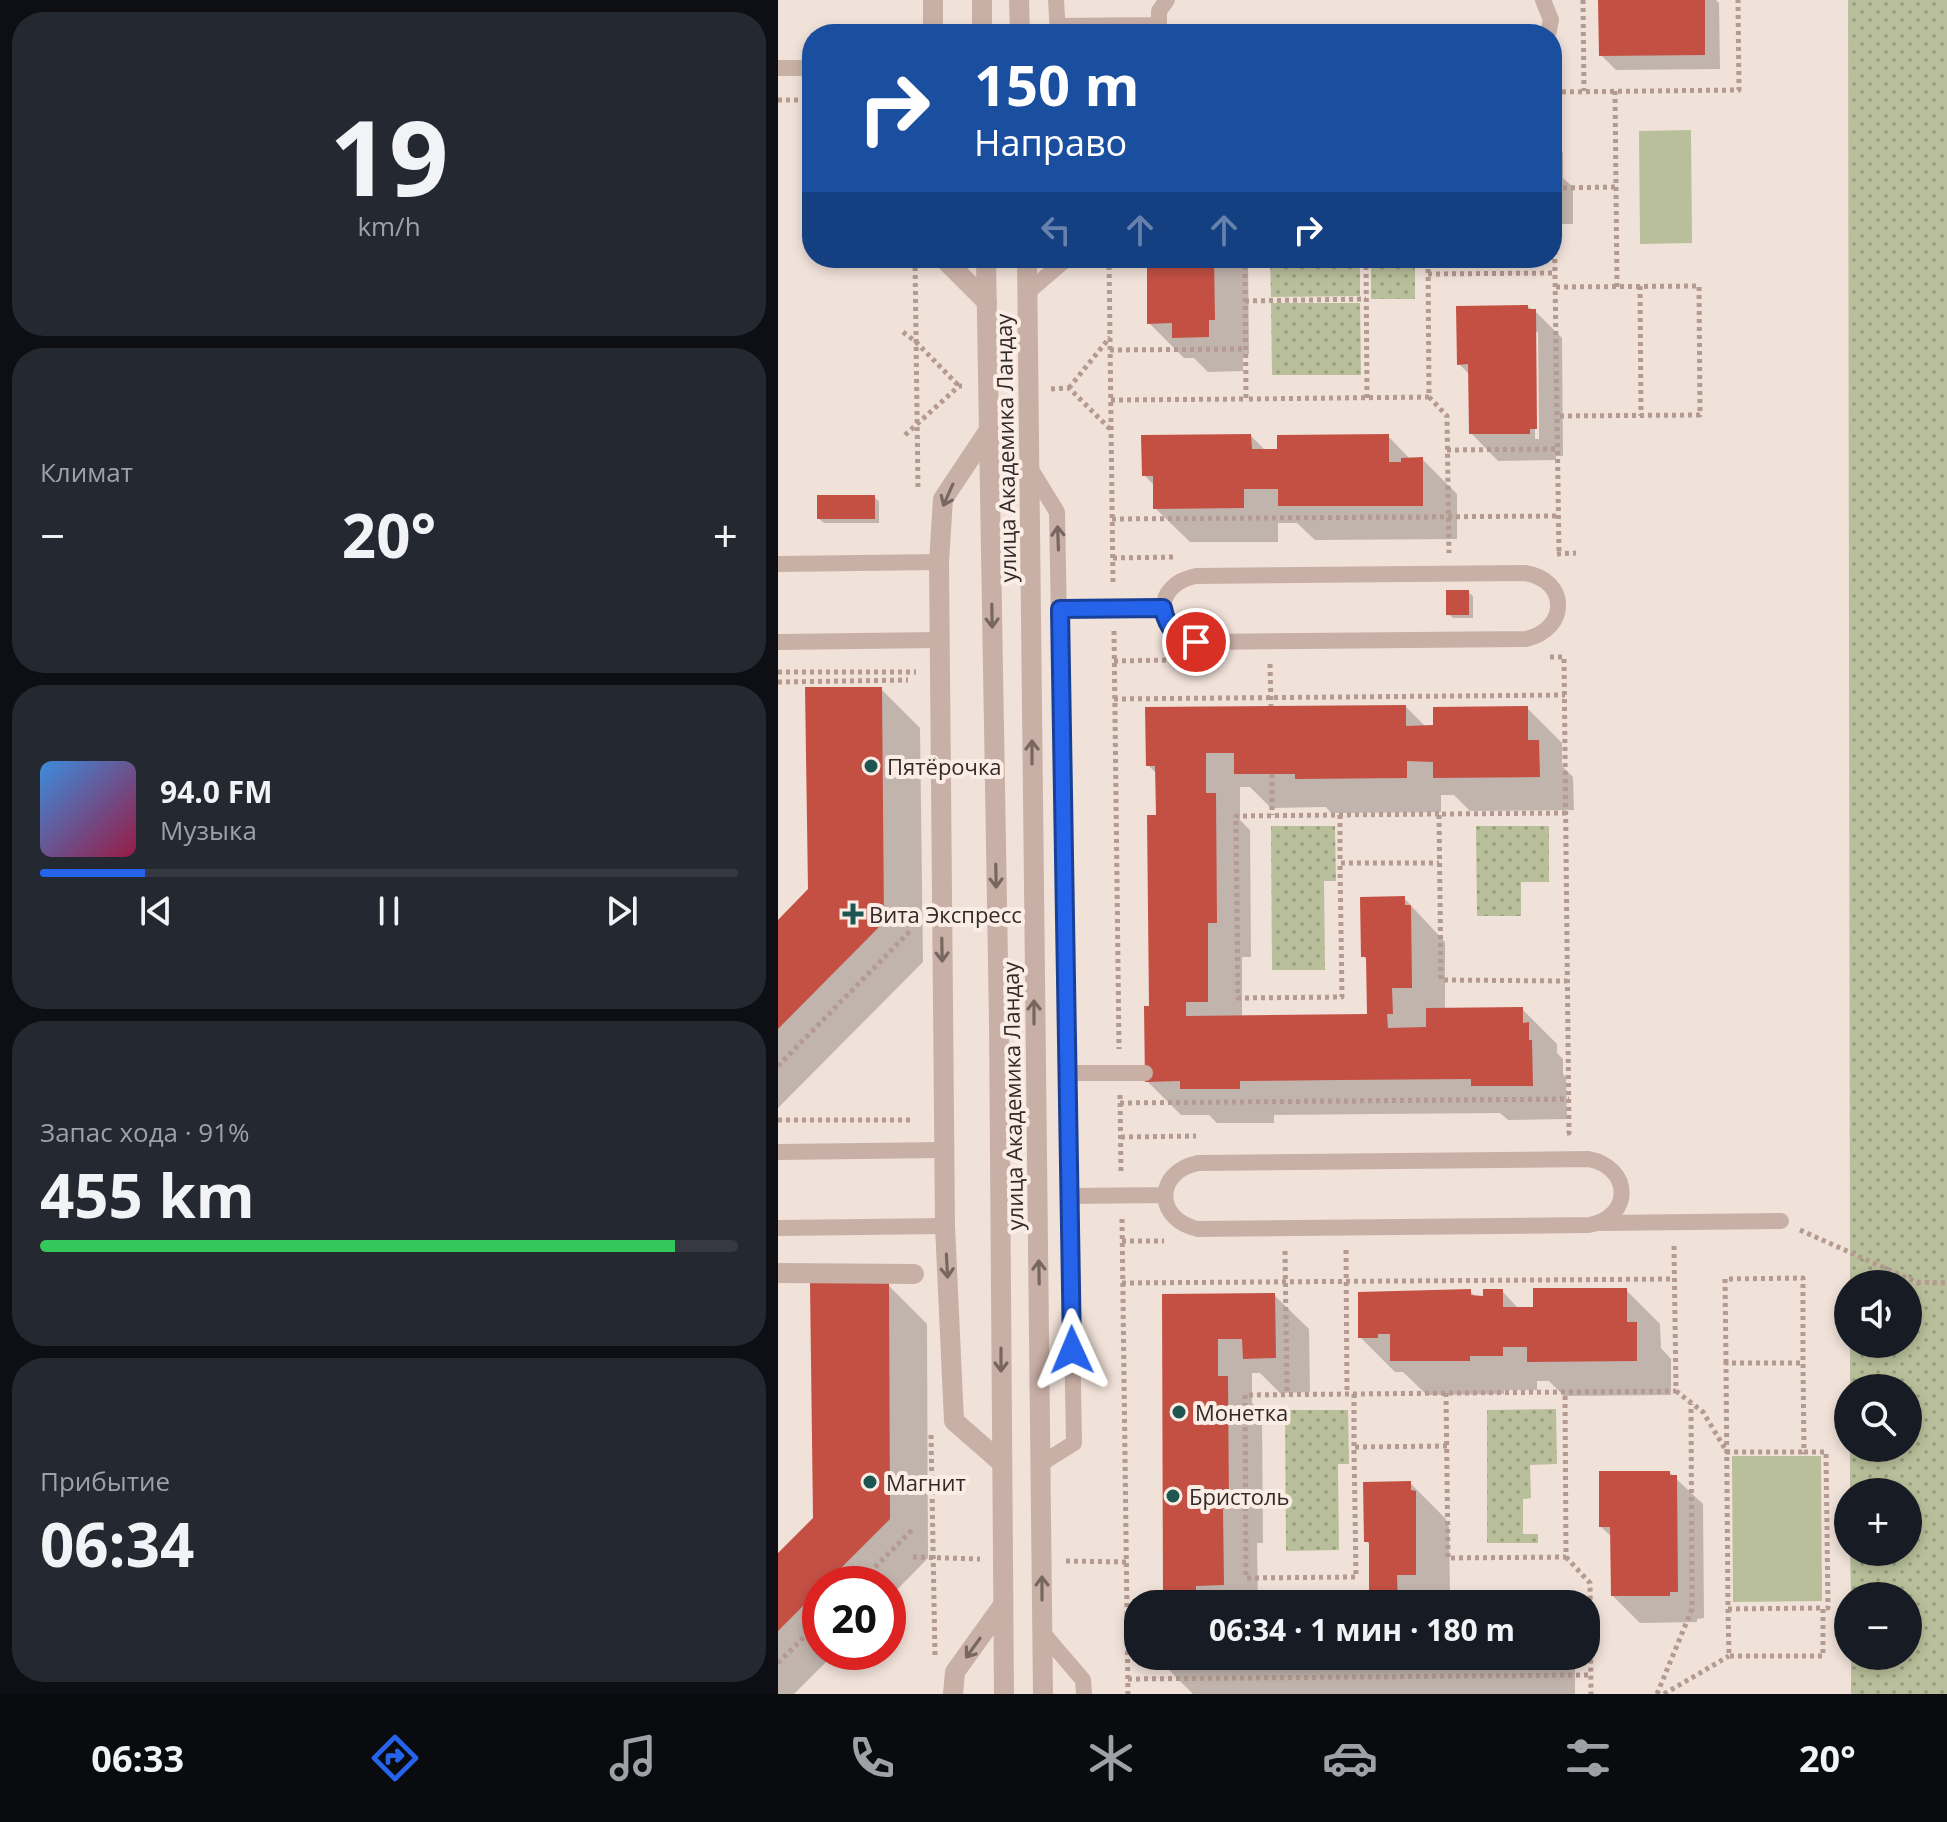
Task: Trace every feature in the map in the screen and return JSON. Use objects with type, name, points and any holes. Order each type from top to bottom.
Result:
[{"type":"street","points":[[933,0],[933,24]]},
{"type":"street","points":[[982,0],[982,24]]},
{"type":"street","points":[[1019,0],[1020,24]]},
{"type":"street","points":[[953,268],[987,302]]},
{"type":"street","name":"улица Академика Ландау","points":[[986,268],[998,1005],[1004,1694]]},
{"type":"street","name":"улица Академика Ландау","points":[[1027,268],[1043,1694]]},
{"type":"street","points":[[989,430],[943,499],[939,562],[944,1150],[954,1421],[1002,1463]]},
{"type":"street","points":[[778,1273],[914,1274]]},
{"type":"street","points":[[953,1694],[955,1672],[1003,1605]]},
{"type":"lane","points":[[1056,0],[1058,24]]},
{"type":"lane","points":[[1158,24],[1159,11],[1167,0]]},
{"type":"lane","points":[[1543,0],[1550,24]]},
{"type":"lane","points":[[778,68],[802,68]]},
{"type":"lane","points":[[1028,292],[1056,268]]},
{"type":"lane","points":[[1030,468],[1057,512],[1074,1443],[1039,1465]]},
{"type":"lane","points":[[778,564],[939,562]]},
{"type":"lane","points":[[1509,573],[1538,575],[1556,593],[1559,606],[1549,629],[1539,636],[1526,639],[1196,642],[1173,632],[1166,622],[1163,608],[1172,586],[1183,578],[1196,576],[1509,573]]},
{"type":"lane","points":[[1060,609],[1163,608]]},
{"type":"lane","points":[[778,642],[939,640]]},
{"type":"lane","points":[[1067,1073],[1145,1073]]},
{"type":"lane","points":[[778,1152],[944,1150]]},
{"type":"lane","points":[[1602,1223],[1613,1215],[1622,1192],[1619,1179],[1612,1169],[1589,1159],[1198,1163],[1185,1165],[1175,1172],[1165,1195],[1175,1219],[1198,1229],[1781,1221]]},
{"type":"lane","points":[[1070,1196],[1165,1195]]},
{"type":"lane","points":[[778,1228],[945,1226]]},
{"type":"lane","points":[[1042,1632],[1083,1680],[1084,1694]]},
{"type":"path","points":[[1583,0],[1584,91]]},
{"type":"path","points":[[1562,92],[1739,90],[1738,0]]},
{"type":"path","points":[[1615,91],[1617,287]]},
{"type":"path","points":[[778,100],[802,100]]},
{"type":"path","points":[[1562,188],[1616,187]]},
{"type":"path","points":[[1109,268],[1128,1694]]},
{"type":"path","points":[[1245,268],[1246,399]]},
{"type":"path","points":[[1366,268],[1367,398]]},
{"type":"path","points":[[1428,268],[1429,397],[1447,416],[1449,554]]},
{"type":"path","points":[[1556,268],[1559,554]]},
{"type":"path","points":[[1428,274],[1556,273]]},
{"type":"path","points":[[1640,286],[1641,416]]},
{"type":"path","points":[[1556,287],[1699,286],[1700,415],[1558,416]]},
{"type":"path","points":[[1245,301],[1366,299]]},
{"type":"path","points":[[903,332],[959,386]]},
{"type":"path","points":[[1069,388],[1110,337]]},
{"type":"path","points":[[1110,350],[1246,349]]},
{"type":"path","points":[[1111,400],[1429,397]]},
{"type":"path","points":[[1447,450],[1558,449]]},
{"type":"path","points":[[1112,519],[1559,516]]},
{"type":"path","points":[[1549,657],[1564,657],[1565,695],[1569,1133],[1554,1133]]},
{"type":"path","points":[[1270,659],[1271,706]]},
{"type":"path","points":[[1114,661],[1177,660]]},
{"type":"path","points":[[778,672],[921,672]]},
{"type":"path","points":[[778,682],[908,680]]},
{"type":"path","points":[[1114,699],[1565,695]]},
{"type":"path","points":[[1272,774],[1272,815]]},
{"type":"path","points":[[1340,815],[1342,997],[1238,998],[1236,816],[1272,815],[1566,813]]},
{"type":"path","points":[[1439,814],[1441,980],[1567,981]]},
{"type":"path","points":[[1340,863],[1439,863]]},
{"type":"path","points":[[778,1066],[910,931]]},
{"type":"path","points":[[1120,1103],[1569,1099]]},
{"type":"path","points":[[778,1120],[913,1120]]},
{"type":"path","points":[[1121,1137],[1198,1136]]},
{"type":"path","points":[[1781,1221],[1916,1282],[1947,1283]]},
{"type":"path","points":[[1674,1237],[1676,1391]]},
{"type":"path","points":[[1285,1240],[1287,1394]]},
{"type":"path","points":[[1346,1240],[1346,1281],[1351,1394],[1354,1447],[1356,1577],[1246,1578],[1245,1395],[1287,1394],[1351,1394],[1676,1391],[1703,1412],[1727,1452]]},
{"type":"path","points":[[1729,1656],[1725,1279],[1803,1278],[1804,1452]]},
{"type":"path","points":[[1122,1283],[1674,1279]]},
{"type":"path","points":[[1726,1363],[1803,1363]]},
{"type":"path","points":[[1565,1392],[1566,1557],[1590,1583],[1591,1694]]},
{"type":"path","points":[[1446,1393],[1448,1558],[1566,1557]]},
{"type":"path","points":[[1657,1694],[1692,1609],[1691,1404]]},
{"type":"path","points":[[1354,1447],[1447,1446]]},
{"type":"path","points":[[1727,1452],[1826,1452],[1828,1608],[1728,1609]]},
{"type":"path","points":[[876,1566],[914,1528]]},
{"type":"path","points":[[1664,1694],[1729,1656],[1823,1656],[1823,1608]]},
{"type":"path","points":[[778,1663],[802,1639]]},
{"type":"path","points":[[1128,1679],[1591,1675]]},
{"type":"green space","points":[[1848,0],[1947,0],[1947,1694],[1851,1694],[1851,1670],[1922,1670],[1922,1582],[1851,1582],[1850,1566],[1922,1566],[1922,1478],[1850,1478],[1850,1462],[1922,1462],[1922,1374],[1850,1374],[1850,1358],[1922,1358],[1922,1270],[1850,1270]]},
{"type":"green space","points":[[1691,130],[1692,243],[1640,244],[1639,131]]},
{"type":"green space","points":[[1270,268],[1360,268],[1360,296],[1271,297]]},
{"type":"green space","points":[[1371,268],[1415,268],[1415,299],[1371,299]]},
{"type":"green space","points":[[1271,303],[1360,303],[1361,375],[1272,375]]},
{"type":"green space","points":[[1271,826],[1335,826],[1336,881],[1324,881],[1325,970],[1272,970]]},
{"type":"green space","points":[[1476,826],[1549,826],[1549,882],[1521,882],[1521,916],[1477,916]]},
{"type":"green space","points":[[1556,1409],[1557,1464],[1530,1465],[1531,1498],[1523,1499],[1523,1534],[1538,1534],[1538,1543],[1487,1543],[1487,1410]]},
{"type":"green space","points":[[1285,1410],[1348,1410],[1349,1464],[1338,1464],[1339,1550],[1286,1551]]},
{"type":"green space","points":[[1732,1456],[1821,1456],[1822,1601],[1733,1602]]},
{"type":"building","points":[[1598,0],[1705,0],[1705,55],[1599,56]]},
{"type":"building","points":[[1147,268],[1214,268],[1215,320],[1209,320],[1209,337],[1172,338],[1172,323],[1147,324]]},
{"type":"building","points":[[1528,305],[1528,309],[1536,309],[1537,429],[1530,429],[1530,434],[1469,434],[1468,364],[1457,365],[1456,306]]},
{"type":"building","points":[[1251,434],[1252,449],[1277,449],[1277,435],[1389,434],[1389,462],[1423,457],[1423,506],[1278,506],[1278,489],[1244,489],[1244,508],[1153,509],[1153,476],[1142,476],[1141,435]]},
{"type":"building","points":[[817,495],[875,495],[875,519],[817,519]]},
{"type":"building","points":[[1446,590],[1469,590],[1469,615],[1446,615]]},
{"type":"building","points":[[805,687],[882,687],[884,922],[778,1029],[778,920],[808,889]]},
{"type":"building","points":[[1406,705],[1406,726],[1433,725],[1433,707],[1528,706],[1528,740],[1539,740],[1540,777],[1433,778],[1433,762],[1407,761],[1407,778],[1295,779],[1295,774],[1234,774],[1234,753],[1206,753],[1206,793],[1216,793],[1217,923],[1208,923],[1208,1002],[1186,1002],[1186,1016],[1367,1014],[1366,957],[1361,957],[1360,897],[1405,896],[1405,905],[1411,905],[1412,988],[1392,988],[1393,1014],[1387,1014],[1388,1028],[1426,1027],[1426,1008],[1523,1007],[1523,1023],[1529,1022],[1529,1040],[1532,1040],[1533,1086],[1471,1086],[1471,1079],[1339,1080],[1240,1081],[1240,1089],[1180,1089],[1180,1081],[1145,1082],[1144,1006],[1149,1006],[1147,815],[1156,815],[1155,766],[1146,766],[1145,707]]},
{"type":"building","points":[[810,1283],[889,1283],[890,1519],[843,1566],[802,1566],[802,1607],[778,1631],[778,1553],[813,1518]]},
{"type":"building","points":[[1533,1288],[1627,1288],[1627,1322],[1637,1322],[1637,1361],[1527,1362],[1527,1347],[1503,1347],[1503,1356],[1470,1356],[1470,1361],[1390,1361],[1390,1334],[1378,1334],[1378,1338],[1358,1338],[1358,1292],[1471,1289],[1471,1295],[1483,1296],[1483,1289],[1503,1289],[1503,1307],[1533,1307]]},
{"type":"building","points":[[1275,1293],[1276,1358],[1243,1359],[1242,1339],[1218,1339],[1218,1376],[1228,1376],[1229,1509],[1223,1509],[1224,1585],[1196,1586],[1196,1590],[1163,1590],[1162,1294]]},
{"type":"building","points":[[1599,1471],[1670,1471],[1670,1475],[1677,1475],[1678,1592],[1670,1592],[1670,1596],[1611,1596],[1610,1527],[1599,1527]]},
{"type":"building","points":[[1411,1481],[1411,1490],[1416,1491],[1416,1575],[1397,1575],[1398,1590],[1369,1590],[1369,1542],[1364,1542],[1363,1482]]},
{"type":"place","name":"Пятёрочка","points":[[871,766]]},
{"type":"place","name":"Вита Экспресс","points":[[853,914]]},
{"type":"place","name":"Монетка","points":[[1179,1412]]},
{"type":"place","name":"Магнит","points":[[870,1482]]},
{"type":"place","name":"Бристоль","points":[[1173,1496]]},
{"type":"route","points":[[1072,1350],[1060,609],[1163,608],[1166,622],[1173,632],[1196,642]]}]
